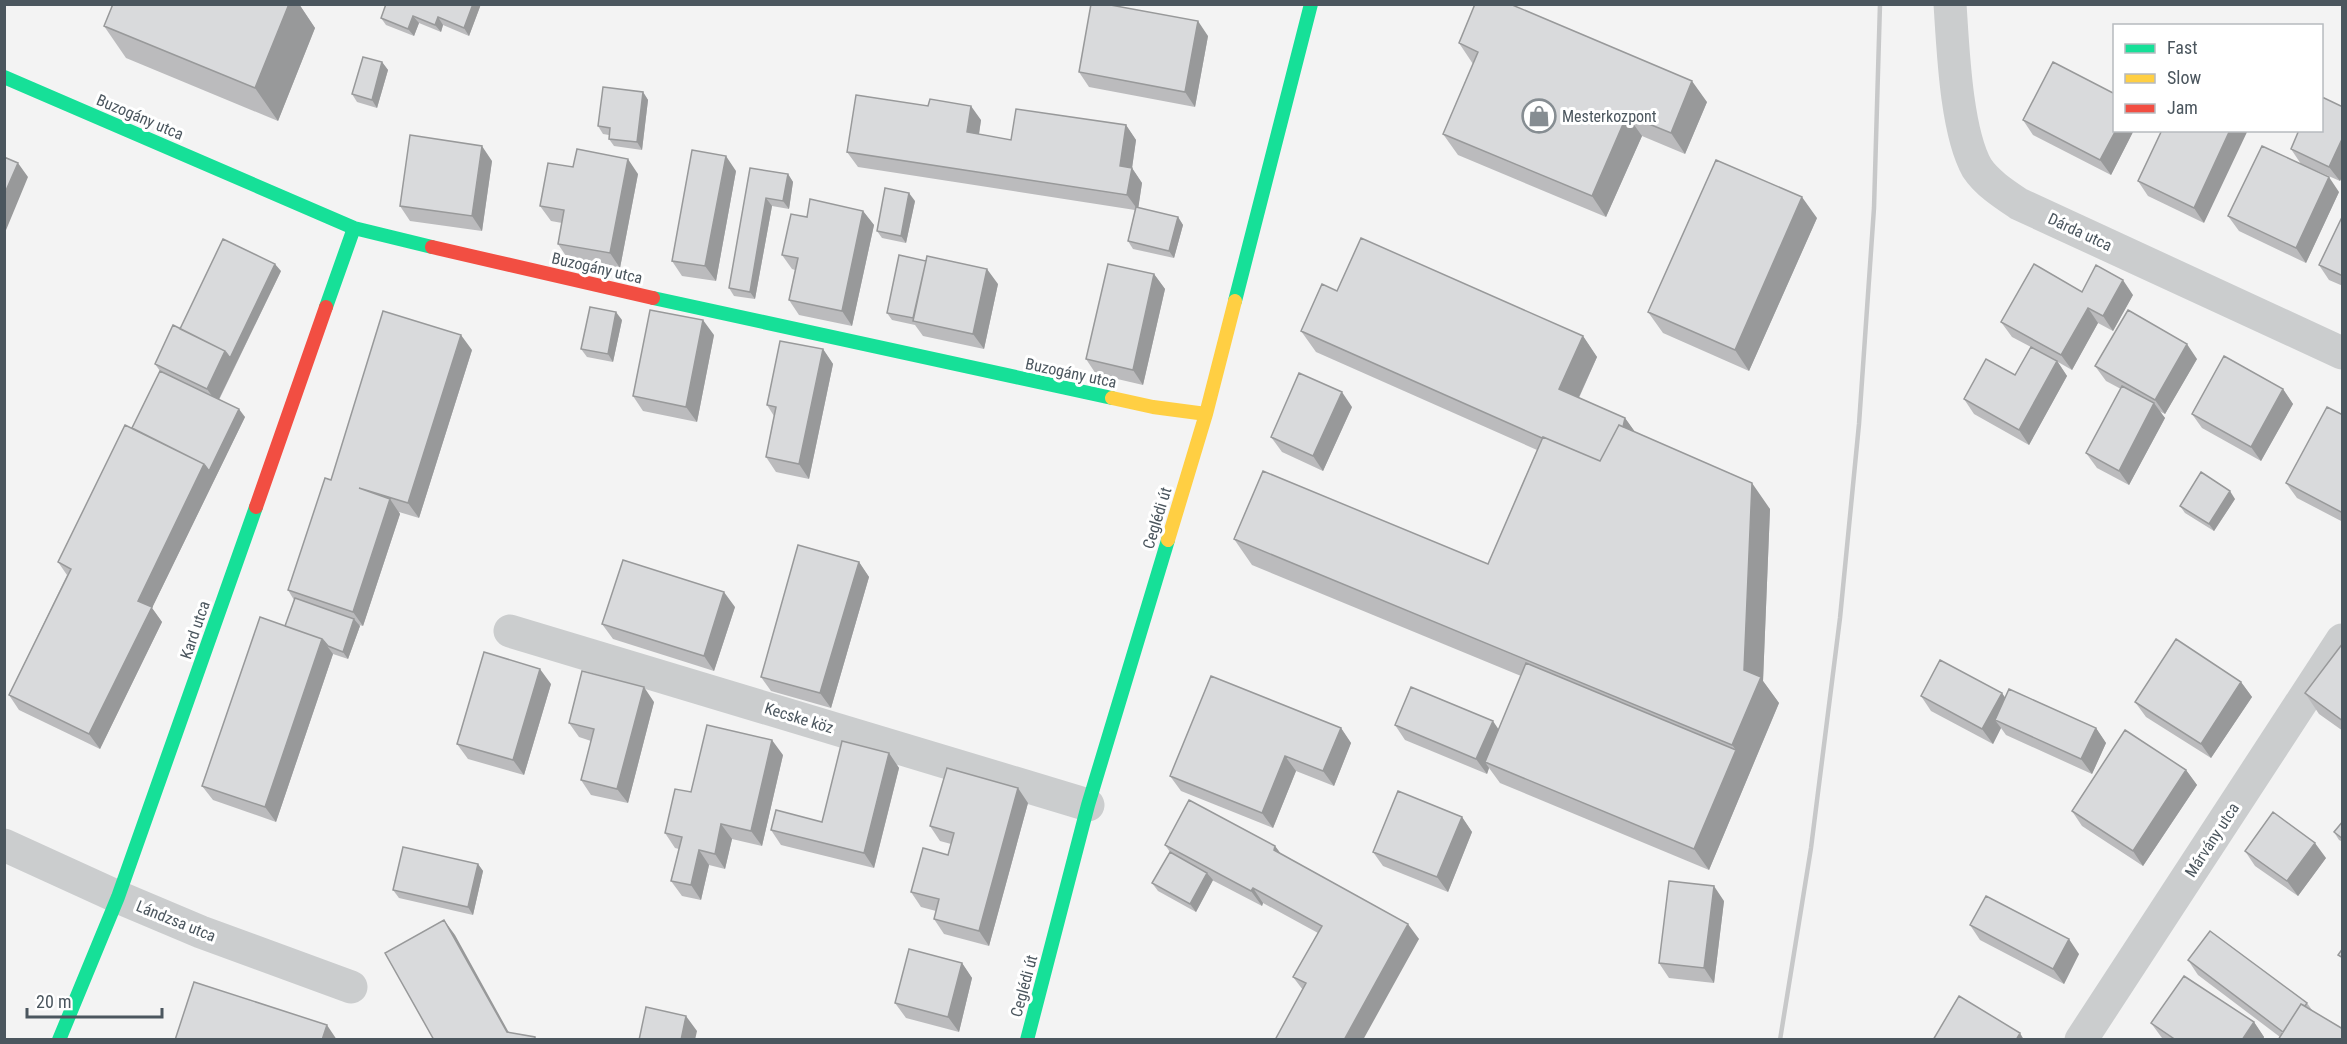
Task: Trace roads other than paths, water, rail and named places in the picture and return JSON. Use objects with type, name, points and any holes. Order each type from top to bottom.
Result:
[{"type":"street","name":"Ceglédi út","points":[[1027,1040],[1088,805],[1206,414],[1311,4]]},
{"type":"street","name":"Dárda utca","points":[[1950,4],[1953,57],[1964,129],[1977,167],[1985,178],[2019,204],[2343,353]]},
{"type":"street","name":"Buzogány utca","points":[[4,77],[354,228],[582,282],[906,354],[1153,407],[1206,414]]},
{"type":"street","name":"Kard utca","points":[[59,1040],[118,897],[354,228]]},
{"type":"street","name":"Kecske köz","points":[[510,631],[1088,805]]},
{"type":"street","name":"Márvány utca","points":[[2081,1040],[2343,640]]},
{"type":"street","name":"Lándzsa utca","points":[[4,845],[201,932],[351,987]]},
{"type":"railway","points":[[1780,1040],[1811,848],[1840,618],[1859,424],[1874,208],[1880,4]]},
{"type":"place","name":"Mesterkozpont","points":[[1539,116]]}]
